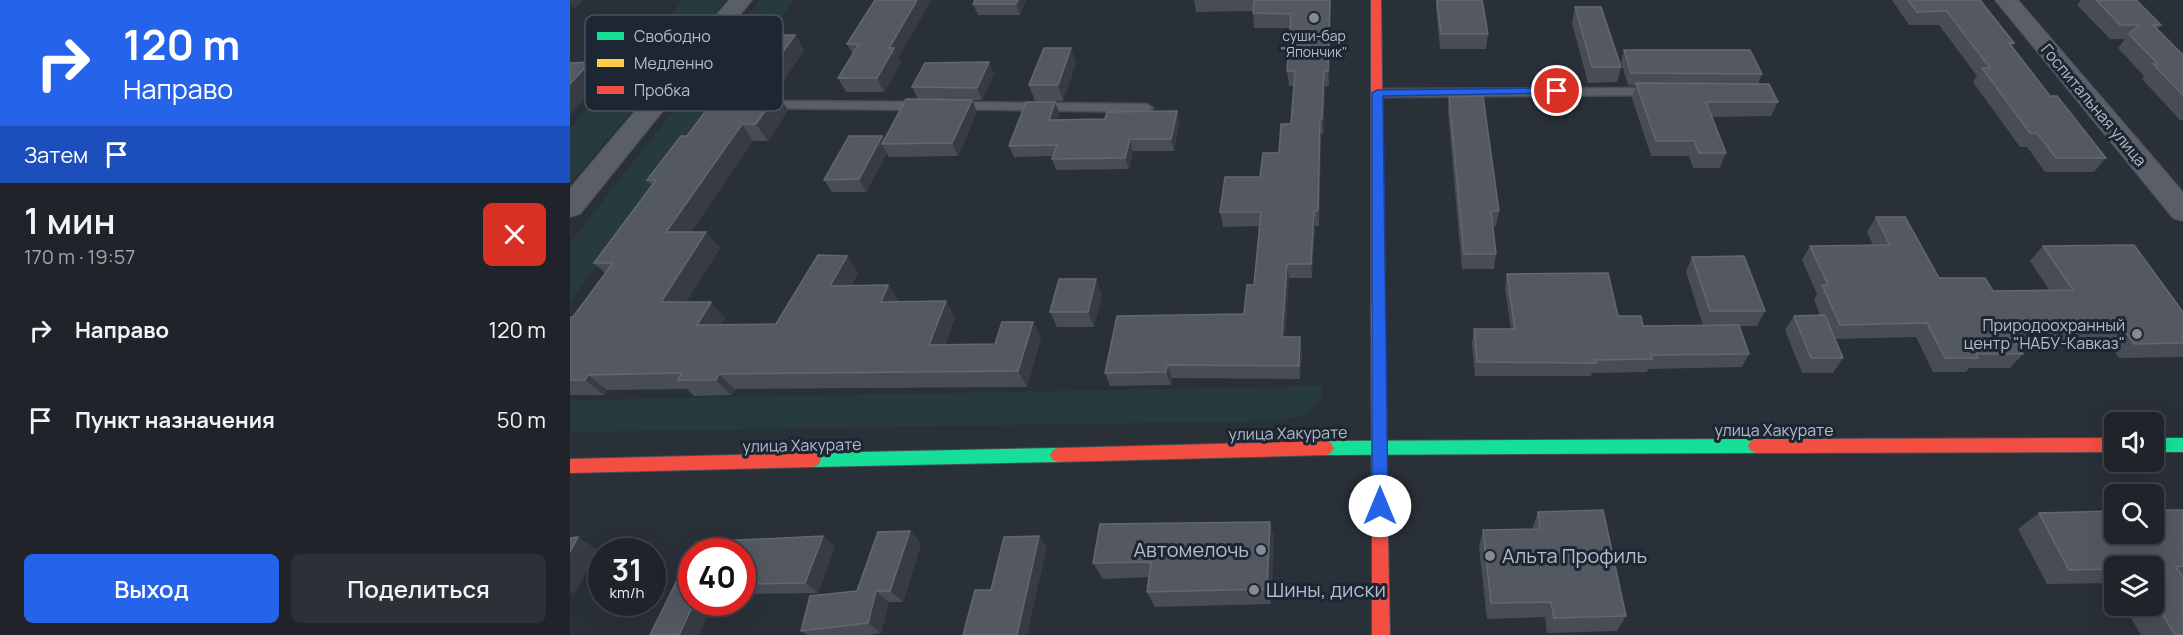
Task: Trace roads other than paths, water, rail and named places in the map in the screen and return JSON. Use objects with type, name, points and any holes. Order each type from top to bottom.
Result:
[{"type":"main road","points":[[1376,0],[1382,635]]},
{"type":"main road","name":"улица Хакурате","points":[[570,466],[1381,447],[2104,445]]},
{"type":"main road","points":[[2164,445],[2183,445]]},
{"type":"street","points":[[729,15],[741,0]]},
{"type":"street","name":"Госпитальная улица","points":[[2006,0],[2183,211]]},
{"type":"street","points":[[570,207],[649,111]]},
{"type":"lane","points":[[1377,93],[1661,92]]},
{"type":"lane","points":[[783,105],[1147,108]]},
{"type":"place","name":"суши-бар \"Япончик\"","points":[[1314,18]]},
{"type":"place","name":"Природоохранный центр \"НАБУ-Кавказ\"","points":[[2137,334]]},
{"type":"place","name":"Автомелочь","points":[[1261,550]]},
{"type":"place","name":"Альта Профиль","points":[[1490,556]]},
{"type":"place","name":"Шины, диски","points":[[1254,590]]}]
